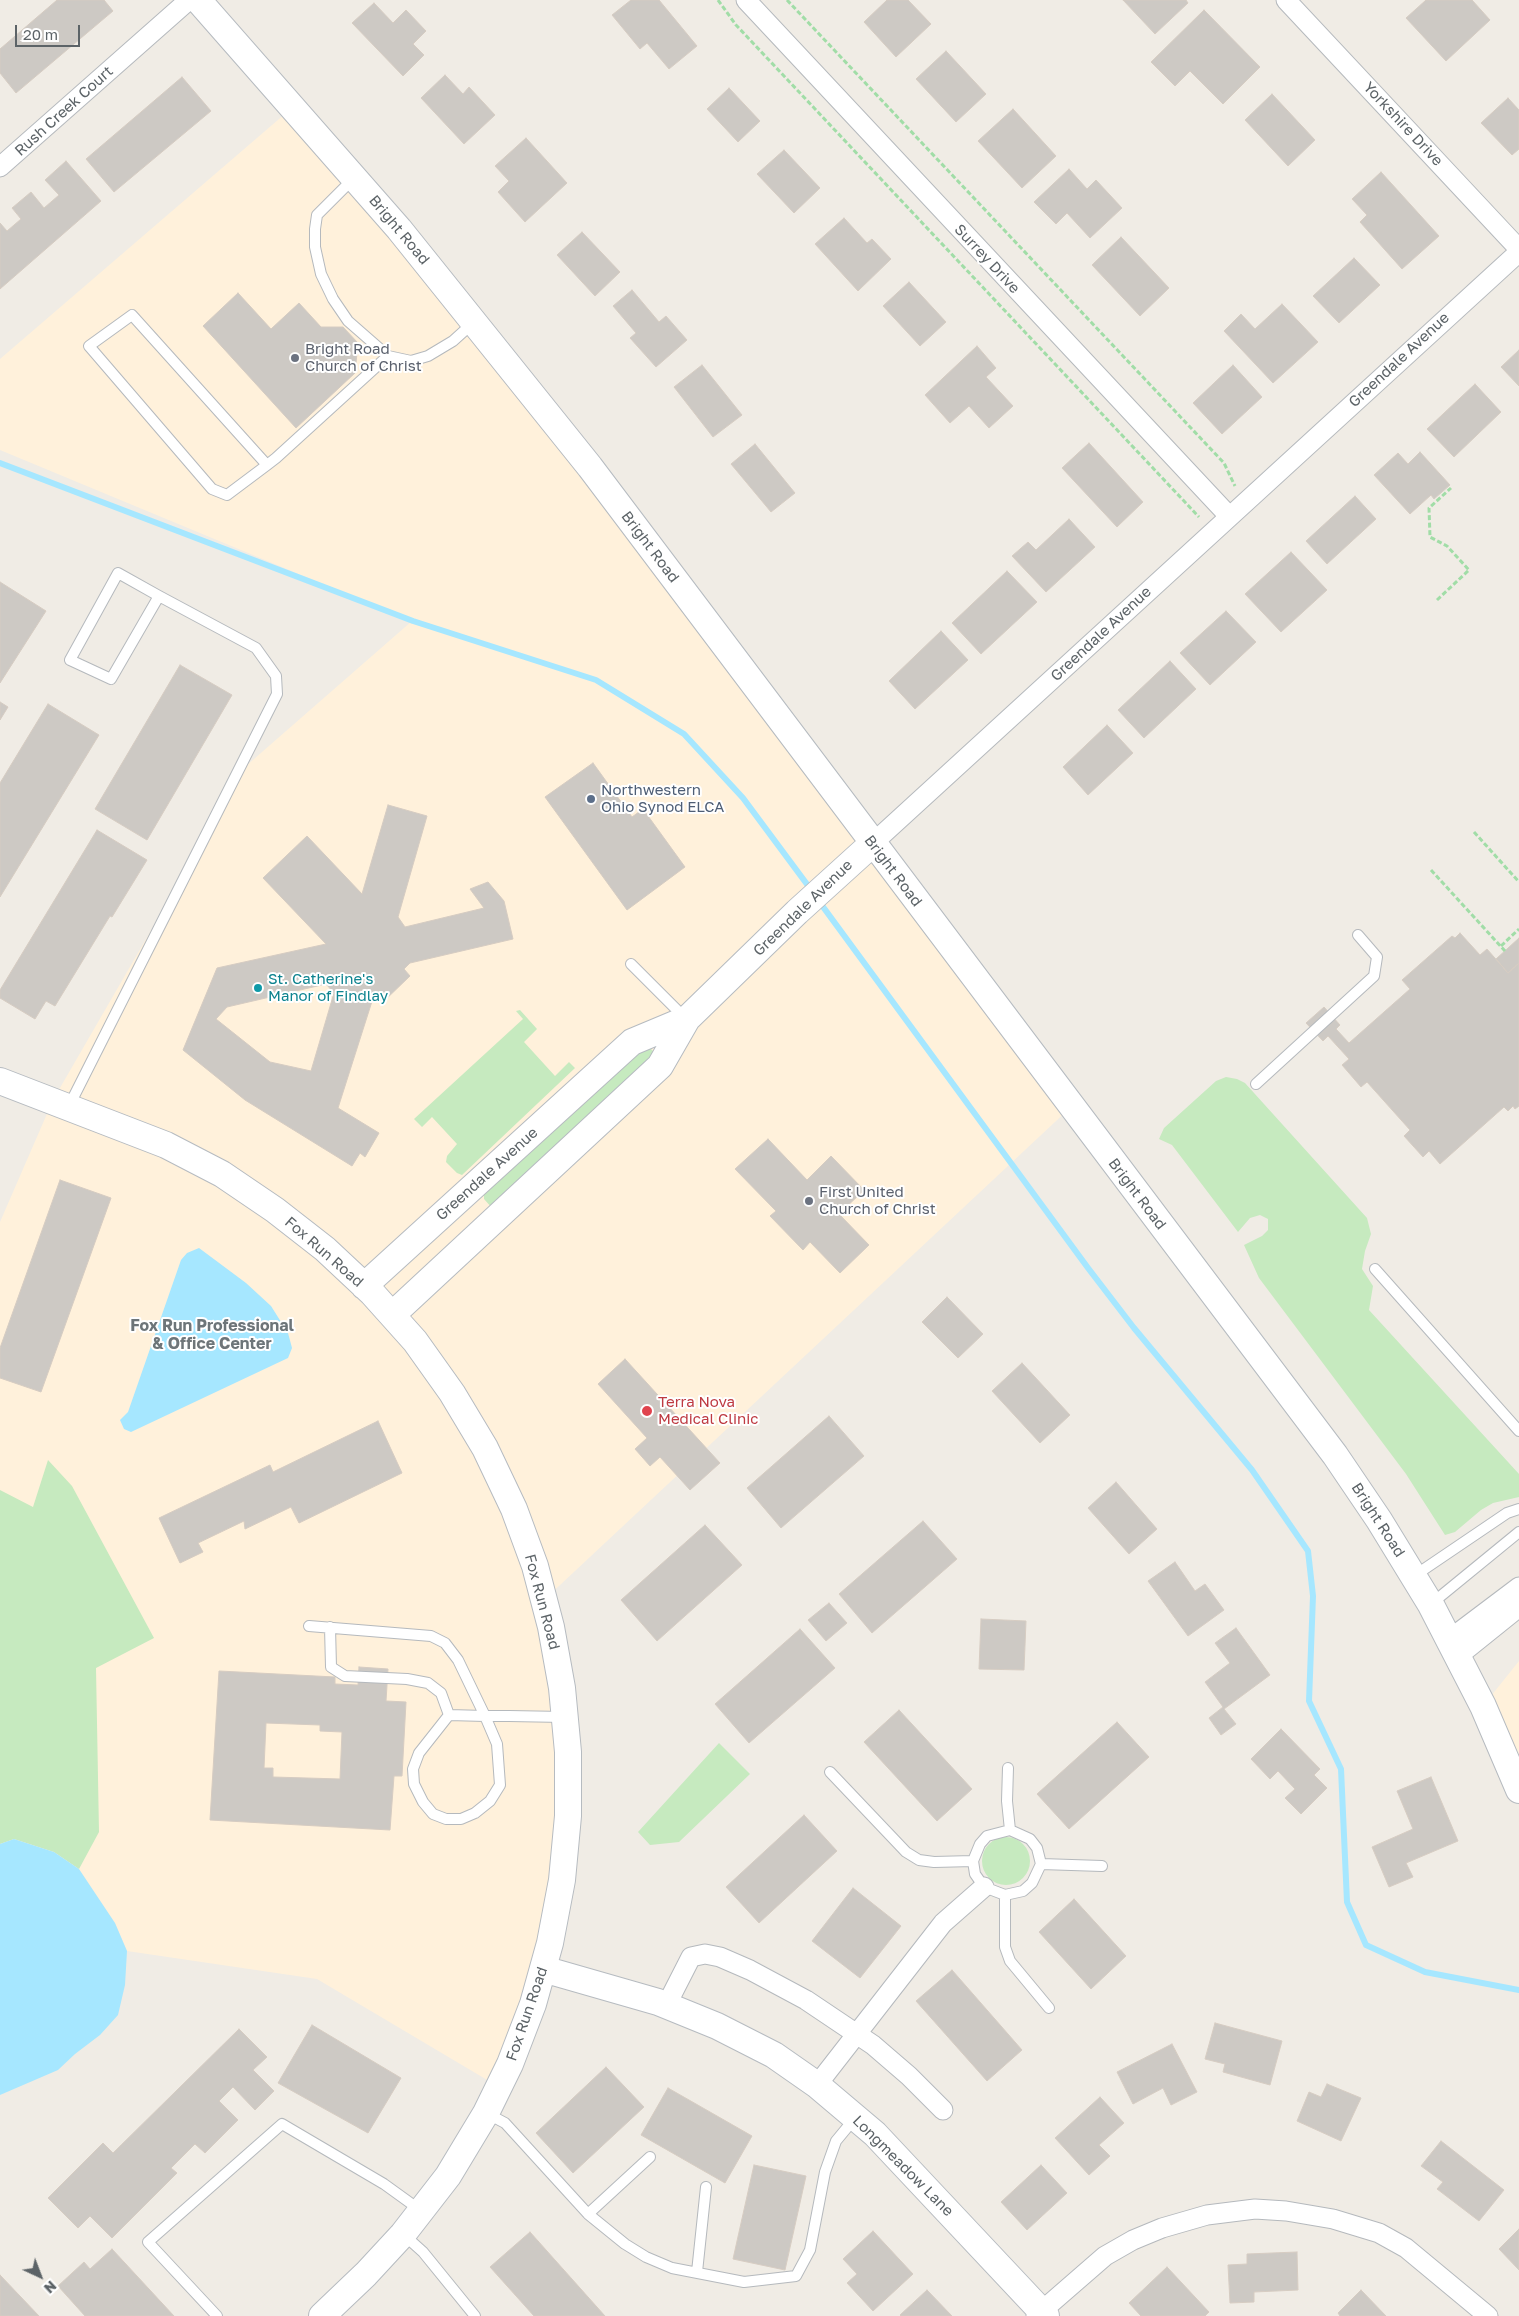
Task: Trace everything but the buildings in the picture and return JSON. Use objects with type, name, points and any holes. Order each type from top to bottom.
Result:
[{"type":"street","name":"Rush Creek Court","points":[[2,160],[189,0]]},
{"type":"street","name":"Bright Road","points":[[198,0],[355,178],[475,322],[596,475],[872,844],[1335,1455],[1414,1576],[1430,1604],[1483,1706],[1519,1790]]},
{"type":"street","name":"Surrey Drive","points":[[746,0],[1229,516]]},
{"type":"street","name":"Yorkshire Drive","points":[[1286,0],[1519,251]]},
{"type":"street","name":"Greendale Avenue","points":[[392,1315],[660,1066],[686,1019],[796,912],[1519,251]]},
{"type":"street","name":"Greendale Avenue","points":[[364,1286],[632,1042],[686,1019]]},
{"type":"street","name":"Fox Run Road","points":[[0,1081],[166,1145],[222,1174],[275,1210],[325,1249],[364,1286],[414,1341],[452,1393],[485,1448],[514,1509],[535,1566],[551,1627],[565,1716],[568,1752],[568,1816],[562,1880],[543,1969],[533,2004],[510,2064],[486,2113],[448,2176],[403,2234],[366,2274],[322,2316]]},
{"type":"street","points":[[1454,1648],[1519,1586]]},
{"type":"street","points":[[1454,1648],[1519,1607]]},
{"type":"street","points":[[817,2085],[858,2035],[943,1923],[984,1887]]},
{"type":"street","points":[[666,2006],[691,1957],[705,1954],[720,1957],[750,1970],[806,2000],[858,2035],[909,2076],[943,2110]]},
{"type":"street","name":"Longmeadow Lane","points":[[543,1969],[666,2006],[718,2026],[774,2055],[817,2085],[875,2134],[1041,2314]]},
{"type":"street","points":[[1041,2314],[1105,2256],[1133,2240],[1162,2228],[1207,2215],[1255,2209],[1286,2211],[1333,2219],[1378,2233],[1406,2248],[1488,2316]]},
{"type":"lane","points":[[355,178],[317,215],[315,247],[322,274],[333,300],[348,321],[388,356],[411,361],[428,356],[453,340],[475,322]]},
{"type":"lane","points":[[267,465],[132,315],[89,346],[212,489],[227,495],[267,465],[388,356]]},
{"type":"lane","points":[[69,1106],[277,694],[276,676],[256,648],[118,574],[70,660],[111,679],[159,596]]},
{"type":"lane","points":[[1256,1084],[1374,976],[1377,957],[1358,935]]},
{"type":"lane","points":[[631,964],[686,1019]]},
{"type":"lane","points":[[1375,1269],[1519,1431]]},
{"type":"lane","points":[[1414,1576],[1507,1512],[1519,1509]]},
{"type":"lane","points":[[1430,1604],[1519,1532]]},
{"type":"lane","points":[[309,1626],[431,1636],[445,1642],[458,1660],[497,1744],[500,1785],[490,1801],[476,1813],[461,1819],[446,1819],[433,1814],[423,1802],[414,1784],[413,1769],[419,1753],[449,1715]]},
{"type":"lane","points":[[330,1627],[331,1668],[345,1676],[428,1682],[441,1693],[449,1715]]},
{"type":"lane","points":[[449,1715],[565,1716]]},
{"type":"lane","points":[[1008,1768],[1007,1801],[1010,1830]]},
{"type":"lane","points":[[830,1772],[906,1852],[919,1860],[934,1862],[973,1861]]},
{"type":"lane","points":[[1010,1830],[1030,1839],[1037,1848],[1041,1864],[1032,1883],[1023,1891],[1004,1895],[984,1887],[975,1874],[973,1861],[980,1844],[987,1836],[1010,1830]]},
{"type":"lane","points":[[1041,1864],[1102,1866]]},
{"type":"lane","points":[[1004,1895],[1005,1947],[1010,1961],[1049,2008]]},
{"type":"lane","points":[[486,2113],[505,2123],[588,2214],[625,2244],[646,2257],[672,2268],[744,2282],[796,2276],[810,2250],[825,2172],[836,2141],[855,2117]]},
{"type":"lane","points":[[217,2316],[148,2242],[282,2124],[384,2184],[421,2210]]},
{"type":"lane","points":[[588,2214],[650,2157]]},
{"type":"lane","points":[[696,2272],[706,2187]]},
{"type":"lane","points":[[403,2234],[423,2252],[475,2316]]},
{"type":"path","points":[[718,0],[736,25],[1199,517]]},
{"type":"path","points":[[787,0],[1224,463],[1235,486]]},
{"type":"path","points":[[1437,600],[1469,570],[1447,546],[1430,537],[1429,508],[1451,488]]},
{"type":"path","points":[[1474,832],[1519,882]]},
{"type":"path","points":[[1431,870],[1505,951]]},
{"type":"path","points":[[1500,946],[1519,929]]},
{"type":"shaded area","points":[[293,107],[1071,1107],[544,1600],[551,1627],[562,1880],[499,2087],[317,1979],[127,1951],[115,1923],[14,1839],[0,1844],[0,1222],[53,1100],[246,766],[412,621],[0,450],[0,359]]},
{"type":"shaded area","points":[[1519,1661],[1519,1790],[1483,1706]]},
{"type":"green space","points":[[520,1010],[537,1029],[524,1042],[555,1076],[569,1062],[575,1068],[462,1175],[457,1173],[446,1162],[447,1156],[457,1144],[432,1117],[422,1127],[414,1119],[523,1019],[516,1011]]},
{"type":"green space","points":[[649,1047],[654,1052],[654,1061],[493,1209],[484,1199],[484,1195],[641,1049]]},
{"type":"green space","points":[[1226,1077],[1245,1083],[1367,1218],[1371,1234],[1365,1251],[1362,1269],[1373,1286],[1369,1310],[1519,1474],[1519,1497],[1493,1503],[1481,1510],[1455,1532],[1445,1535],[1406,1474],[1259,1278],[1244,1245],[1262,1236],[1268,1230],[1268,1219],[1260,1215],[1250,1218],[1238,1232],[1172,1145],[1159,1139],[1164,1128],[1216,1081]]},
{"type":"green space","points":[[48,1460],[72,1486],[154,1638],[96,1668],[99,1832],[79,1869],[54,1852],[14,1839],[0,1844],[0,1490],[33,1507]]},
{"type":"green space","points":[[719,1743],[750,1774],[679,1842],[650,1845],[638,1832]]},
{"type":"green space","points":[[1001,1837],[1011,1837],[1023,1844],[1030,1856],[1030,1866],[1023,1878],[1011,1885],[1001,1885],[993,1881],[986,1874],[982,1866],[982,1856],[986,1848],[993,1841]]},
{"type":"water","points":[[199,1248],[246,1283],[271,1306],[288,1333],[292,1348],[288,1358],[131,1432],[124,1429],[120,1420],[128,1412],[181,1260],[187,1253]]},
{"type":"water","points":[[14,1839],[54,1852],[79,1869],[115,1923],[127,1951],[125,1985],[118,2015],[100,2035],[58,2070],[0,2095],[0,1844]]},
{"type":"waterway","points":[[0,463],[413,621],[596,680],[684,734],[743,798],[812,891]]},
{"type":"waterway","points":[[818,900],[1088,1268],[1134,1328],[1252,1470],[1308,1551],[1313,1596],[1309,1701],[1341,1769],[1347,1902],[1366,1945],[1425,1972],[1519,1990]]},
{"type":"place","name":"Bright Road Church of Christ","points":[[295,358]]},
{"type":"place","name":"Northwestern Ohio Synod ELCA","points":[[591,799]]},
{"type":"place","name":"St. Catherine's Manor of Findlay","points":[[258,988]]},
{"type":"place","name":"First United Church of Christ","points":[[809,1201]]},
{"type":"place","name":"Terra Nova Medical Clinic","points":[[647,1411]]},
{"type":"district","name":"Fox Run Professional & Office Center","points":[[212,1335]]}]
